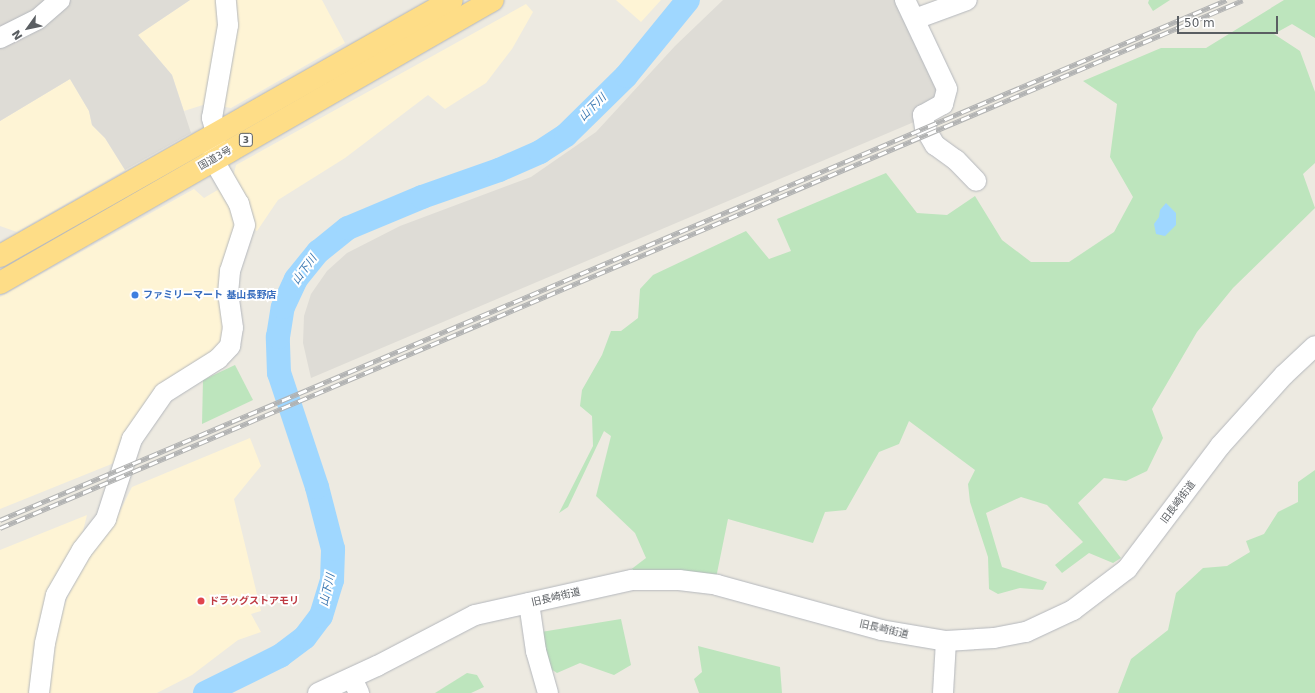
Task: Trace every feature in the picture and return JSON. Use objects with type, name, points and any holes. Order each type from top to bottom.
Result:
[{"type":"highway","name":"国道3号","points":[[0,256],[452,0]]},
{"type":"highway","name":"国道3号","points":[[0,283],[213,159],[494,0]]},
{"type":"street","points":[[0,38],[38,19],[60,0]]},
{"type":"street","points":[[39,693],[45,643],[56,595],[82,550],[106,519],[132,439],[164,393],[218,359],[230,346],[233,328],[228,294],[230,271],[245,225],[239,204],[213,159],[216,133],[212,118],[228,25],[226,0]]},
{"type":"street","points":[[906,0],[947,89],[943,104],[923,115],[925,128],[934,145],[956,160],[976,180]]},
{"type":"street","points":[[915,19],[967,0]]},
{"type":"street","name":"旧長崎街道","points":[[318,693],[356,685],[475,615],[632,580],[679,580],[717,585],[881,630],[946,641],[994,638],[1026,632],[1073,610],[1104,588],[1127,569],[1220,446],[1284,375],[1315,346]]},
{"type":"street","points":[[529,604],[536,651],[548,693]]},
{"type":"street","points":[[943,693],[946,641]]},
{"type":"shaded area","points":[[0,0],[190,0],[138,35],[172,75],[191,133],[125,170],[105,138],[92,125],[89,111],[70,79],[0,121]]},
{"type":"shaded area","points":[[190,0],[322,0],[345,43],[231,108],[206,104],[184,111],[172,75],[138,35]]},
{"type":"shaded area","points":[[616,0],[661,0],[641,22]]},
{"type":"shaded area","points":[[723,0],[900,0],[943,86],[941,101],[917,111],[914,122],[311,378],[303,343],[304,316],[311,294],[327,271],[347,253],[400,226],[531,177],[596,132],[675,46]]},
{"type":"shaded area","points":[[526,4],[533,12],[512,49],[486,83],[445,109],[428,95],[345,158],[278,200],[257,231],[252,229],[233,177],[236,165]]},
{"type":"shaded area","points":[[70,79],[89,111],[92,125],[105,138],[125,170],[17,232],[0,226],[0,121]]},
{"type":"shaded area","points":[[221,188],[233,208],[237,227],[227,333],[221,347],[161,386],[119,461],[0,509],[0,297],[194,189],[204,198]]},
{"type":"shaded area","points":[[250,438],[261,466],[234,499],[261,611],[251,614],[261,632],[238,640],[192,675],[157,693],[48,693],[59,616],[81,568],[117,517],[132,487]]},
{"type":"shaded area","points":[[87,515],[82,535],[55,576],[38,627],[30,693],[0,693],[0,550]]},
{"type":"green space","points":[[1149,0],[1170,0],[1153,11],[1148,3]]},
{"type":"green space","points":[[1284,0],[1315,0],[1315,38],[1292,24],[1274,34],[1300,51],[1315,92],[1315,163],[1303,174],[1315,208],[1233,288],[1197,332],[1152,409],[1163,438],[1147,471],[1126,481],[1104,478],[1078,503],[1121,558],[1113,563],[1089,553],[1062,573],[1055,565],[1083,542],[1047,505],[1021,497],[986,513],[1002,567],[1047,582],[1043,590],[1020,588],[998,594],[989,589],[988,557],[970,502],[968,484],[975,470],[909,421],[899,444],[879,452],[846,510],[825,512],[813,543],[728,519],[716,578],[668,570],[625,574],[646,558],[635,533],[596,496],[611,436],[604,431],[568,507],[559,513],[593,446],[592,416],[580,406],[582,390],[602,355],[611,331],[621,331],[638,318],[640,289],[653,275],[746,231],[769,259],[791,251],[777,219],[886,173],[917,213],[947,215],[975,196],[1002,240],[1031,262],[1069,262],[1114,232],[1133,197],[1110,157],[1117,104],[1083,81],[1161,48],[1206,48]]},
{"type":"green space","points":[[235,365],[253,400],[202,424],[203,380]]},
{"type":"green space","points":[[1315,470],[1315,693],[1118,693],[1131,659],[1168,630],[1176,593],[1203,568],[1227,566],[1250,552],[1246,541],[1264,534],[1278,512],[1298,502],[1298,482]]},
{"type":"green space","points":[[621,619],[631,665],[614,675],[580,663],[557,673],[551,669],[541,632]]},
{"type":"green space","points":[[698,646],[780,667],[782,693],[699,693],[694,679],[702,672]]},
{"type":"green space","points":[[467,673],[477,675],[484,687],[471,693],[435,693]]},
{"type":"water","points":[[1166,203],[1176,213],[1176,225],[1165,236],[1156,234],[1154,224],[1159,217],[1160,210]]},
{"type":"waterway","name":"山下川","points":[[205,693],[280,656],[305,637],[321,616],[332,580],[333,549],[317,487],[279,373],[278,337],[283,307],[296,279],[318,252],[348,228],[422,197],[499,170],[540,152],[566,135],[626,76],[688,0]]},
{"type":"railway","points":[[0,520],[1226,0]]},
{"type":"railway","points":[[0,528],[1243,0]]},
{"type":"place","name":"ファミリーマート 基山長野店","points":[[135,295]]},
{"type":"place","name":"ドラッグストアモリ","points":[[201,601]]}]
